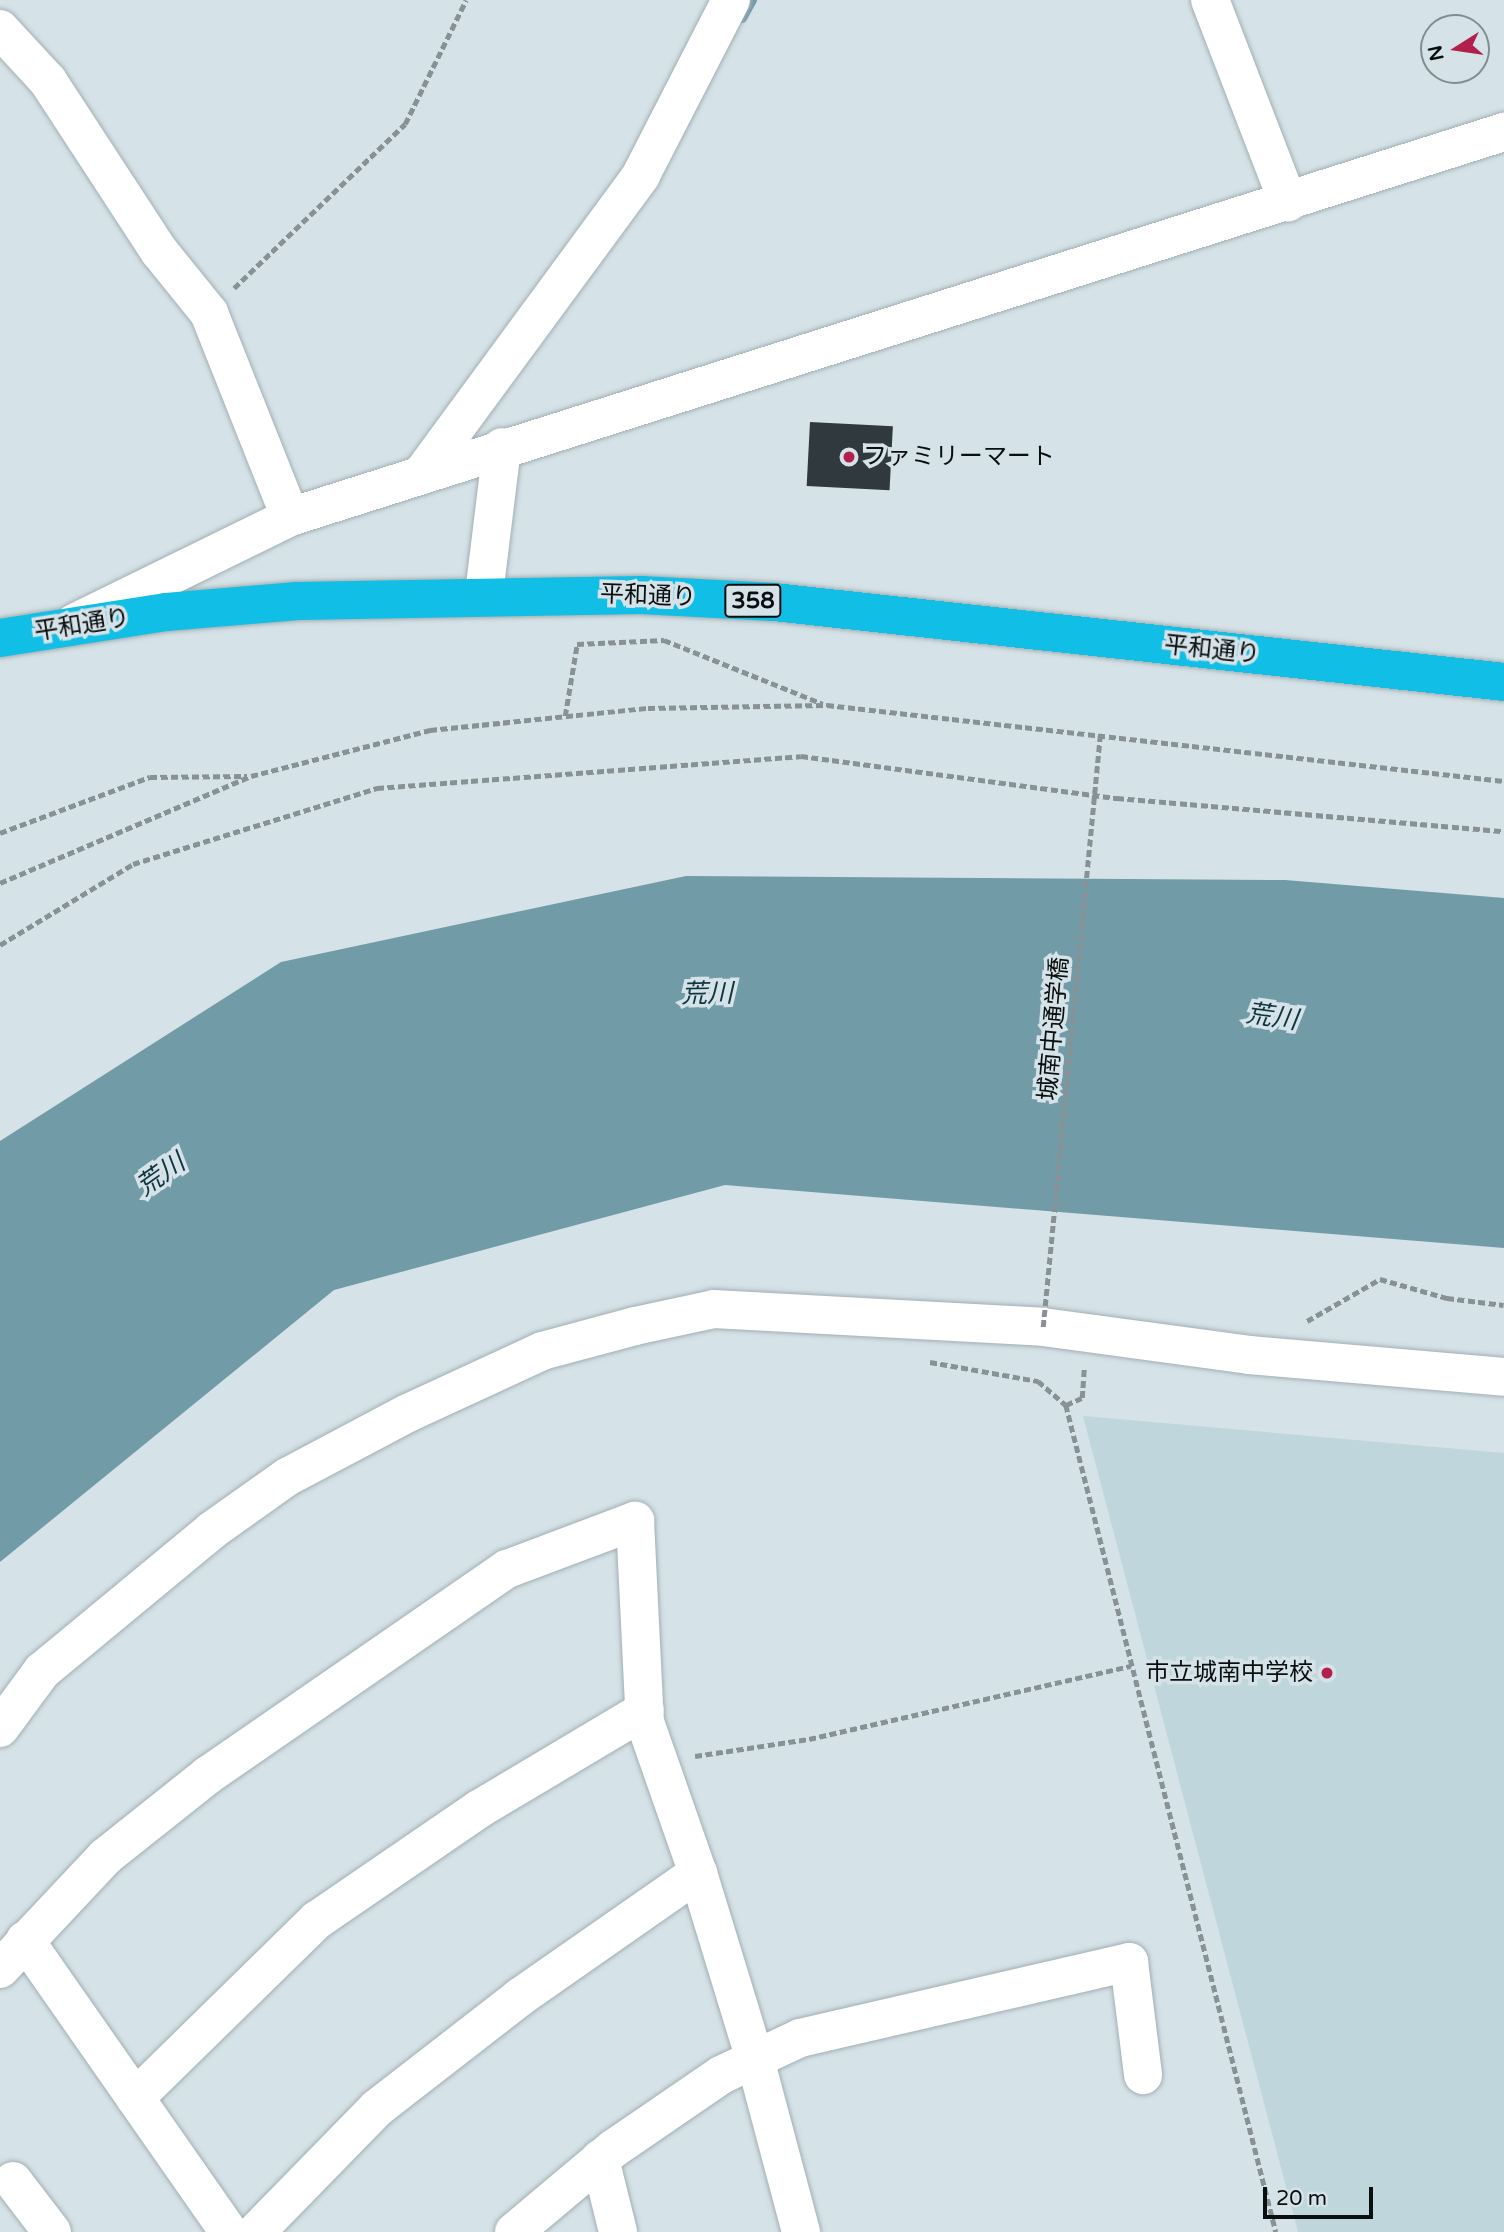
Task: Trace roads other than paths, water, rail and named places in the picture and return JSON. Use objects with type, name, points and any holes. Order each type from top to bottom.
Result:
[{"type":"highway","name":"平和通り","points":[[0,638],[69,625],[298,601],[484,594],[641,595],[774,602],[1504,682]]},
{"type":"street","points":[[421,475],[641,175],[731,0]]},
{"type":"street","points":[[1210,0],[1288,202]]},
{"type":"street","points":[[0,29],[48,81],[159,251],[209,313],[290,517]]},
{"type":"street","points":[[69,625],[290,517],[502,447],[1504,132]]},
{"type":"street","points":[[484,594],[502,447]]},
{"type":"street","points":[[0,1728],[43,1671],[211,1531],[287,1477],[408,1413],[542,1351],[714,1309],[1043,1326],[1249,1355],[1504,1377]]},
{"type":"street","points":[[0,1969],[104,1857],[254,1743],[508,1569],[635,1521],[645,1710],[755,2059],[801,2232]]},
{"type":"street","points":[[135,2098],[317,1920],[479,1809],[645,1710]]},
{"type":"street","points":[[256,2232],[377,2108],[520,1997],[698,1873]]},
{"type":"street","points":[[25,1940],[229,2232]]},
{"type":"street","points":[[514,2232],[600,2159],[721,2075],[800,2038],[1129,1962],[1143,2075]]},
{"type":"street","points":[[600,2159],[618,2232]]},
{"type":"street","points":[[4,2178],[52,2232]]},
{"type":"water","name":"荒川","points":[[686,876],[1285,880],[1504,898],[1504,1248],[725,1185],[334,1290],[0,1562],[0,1141],[281,962]]},
{"type":"waterway","points":[[742,18],[752,0]]},
{"type":"place","name":"ファミリーマート","points":[[849,457]]},
{"type":"place","name":"市立城南中学校","points":[[1327,1673]]}]
